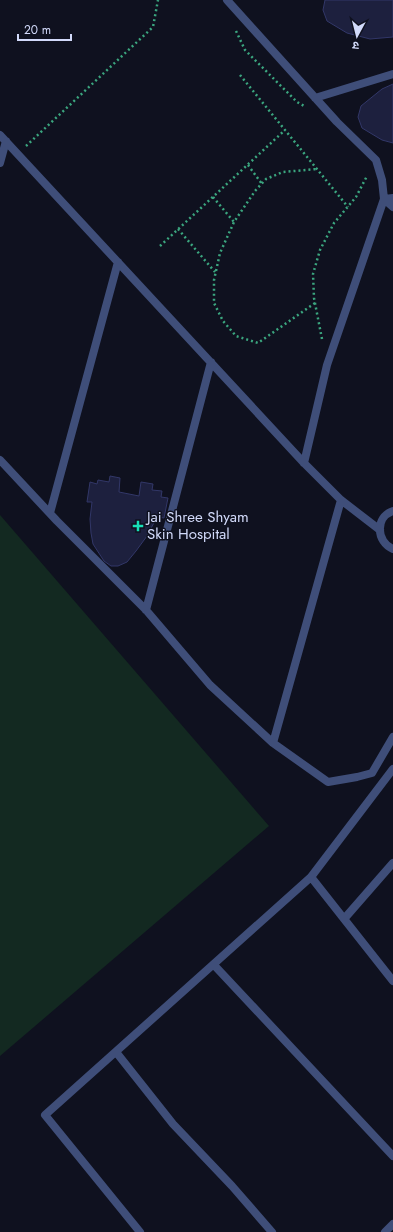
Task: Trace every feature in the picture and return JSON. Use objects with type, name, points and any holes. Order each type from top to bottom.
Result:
[{"type":"street","points":[[227,0],[337,122],[376,160],[382,180],[384,199],[327,365],[304,463]]},
{"type":"street","points":[[315,98],[393,74]]},
{"type":"street","points":[[0,135],[304,463],[341,500],[380,530]]},
{"type":"street","points":[[0,163],[6,141]]},
{"type":"street","points":[[384,199],[393,198]]},
{"type":"street","points":[[384,199],[393,207]]},
{"type":"street","points":[[50,513],[118,262]]},
{"type":"street","points":[[146,610],[210,362]]},
{"type":"street","points":[[0,460],[146,610],[210,685],[273,743],[328,782],[372,773],[393,737]]},
{"type":"street","points":[[273,743],[341,500]]},
{"type":"street","points":[[393,510],[384,517],[380,530],[384,543],[393,549]]},
{"type":"street","points":[[140,1232],[45,1115],[311,878],[393,769]]},
{"type":"street","points":[[344,919],[393,863]]},
{"type":"street","points":[[311,878],[393,981]]},
{"type":"street","points":[[214,964],[393,1156]]},
{"type":"street","points":[[116,1052],[173,1124],[232,1186],[272,1232]]},
{"type":"street","points":[[385,1232],[393,1224]]},
{"type":"path","points":[[17,153],[153,26],[158,0]]},
{"type":"path","points":[[240,75],[348,207]]},
{"type":"path","points":[[160,246],[285,130]]},
{"type":"path","points":[[327,365],[315,303],[313,274],[320,250],[334,223],[356,197],[376,160]]},
{"type":"path","points":[[248,165],[262,184]]},
{"type":"path","points":[[315,303],[258,343],[236,336],[223,321],[214,303],[214,280],[220,254],[234,222],[266,179],[283,172],[317,169]]},
{"type":"path","points":[[213,197],[234,222]]},
{"type":"path","points":[[178,229],[216,272]]},
{"type":"green space","points":[[0,515],[269,826],[0,1056]]},
{"type":"building","points":[[325,0],[393,0],[393,37],[370,39],[347,33],[327,21],[323,10]]},
{"type":"building","points":[[393,84],[393,143],[382,140],[362,128],[358,117],[361,106],[382,89]]},
{"type":"building","points":[[110,476],[120,478],[119,492],[139,496],[141,482],[153,484],[152,490],[162,491],[161,497],[168,498],[164,518],[157,517],[147,536],[136,551],[127,562],[118,566],[111,566],[104,561],[93,544],[90,519],[92,502],[87,502],[90,482],[97,484],[98,480],[109,482]]},
{"type":"place","name":"Jai Shree Shyam Skin Hospital","points":[[138,526]]}]
